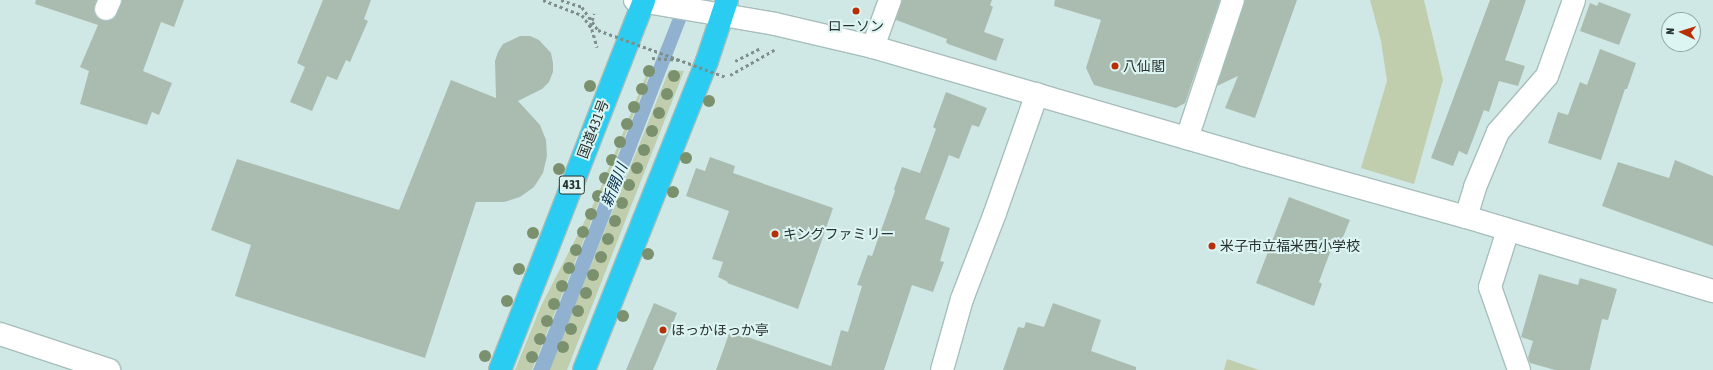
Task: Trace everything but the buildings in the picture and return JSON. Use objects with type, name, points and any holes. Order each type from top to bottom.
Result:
[{"type":"highway","name":"国道431号","points":[[500,370],[645,1]]},
{"type":"highway","points":[[584,370],[707,61],[720,10]]},
{"type":"street","points":[[873,47],[890,0]]},
{"type":"street","points":[[1187,138],[1233,0]]},
{"type":"street","points":[[1466,217],[1475,187],[1498,132],[1547,76],[1574,0]]},
{"type":"street","points":[[645,1],[720,10],[873,47],[1466,217],[1713,291]]},
{"type":"street","points":[[942,370],[962,299],[995,213],[1037,94]]},
{"type":"street","points":[[1508,230],[1490,287],[1519,370]]},
{"type":"street","points":[[0,334],[109,370]]},
{"type":"path","points":[[543,0],[582,15],[590,26],[597,49]]},
{"type":"path","points":[[551,3],[555,0]]},
{"type":"path","points":[[562,0],[582,7],[598,30],[726,77],[769,54]]},
{"type":"path","points":[[590,26],[594,14]]},
{"type":"path","points":[[732,63],[760,48],[767,47]]},
{"type":"path","points":[[772,47],[778,47]]},
{"type":"path","points":[[652,58],[691,60]]},
{"type":"path","points":[[720,82],[723,75]]},
{"type":"green space","points":[[1370,0],[1424,0],[1443,80],[1414,184],[1361,168],[1387,81],[1381,41]]},
{"type":"green space","points":[[649,68],[652,68],[532,370],[515,370],[541,306],[597,197]]},
{"type":"green space","points":[[669,70],[684,71],[567,370],[549,370]]},
{"type":"green space","points":[[1227,359],[1259,370],[1224,370]]},
{"type":"water","name":"新開川","points":[[680,0],[694,0],[550,370],[533,370]]},
{"type":"place","name":"ローソン","points":[[856,11]]},
{"type":"place","name":"八仙閣","points":[[1115,66]]},
{"type":"place","name":"キングファミリー","points":[[775,234]]},
{"type":"place","name":"米子市立福米西小学校","points":[[1212,246]]},
{"type":"place","name":"ほっかほっか亭","points":[[663,330]]}]
